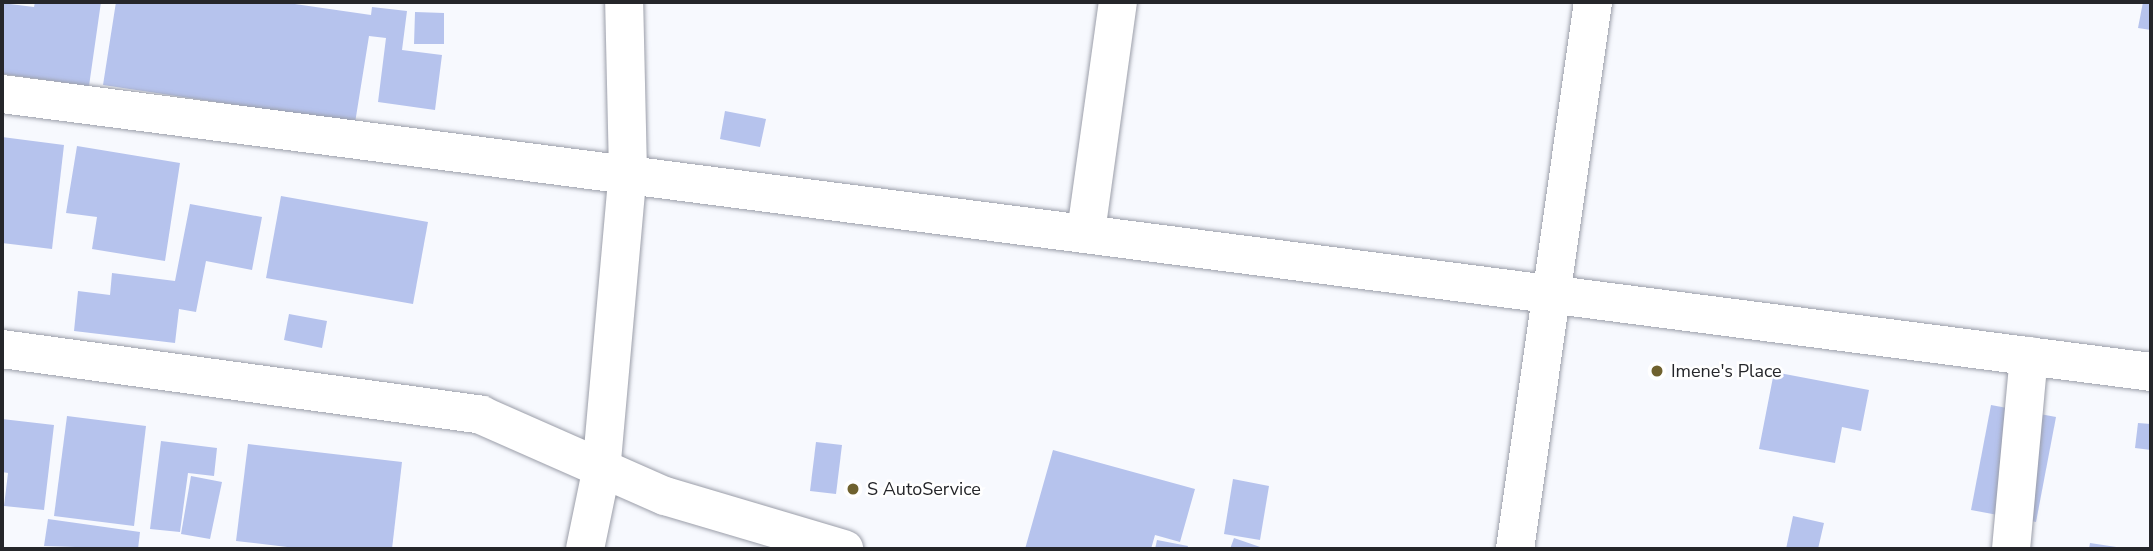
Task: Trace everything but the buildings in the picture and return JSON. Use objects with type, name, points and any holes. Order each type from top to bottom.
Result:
[{"type":"street","points":[[585,549],[601,472],[628,172],[624,2]]},
{"type":"street","points":[[1086,232],[1118,2]]},
{"type":"street","points":[[1515,549],[1593,2]]},
{"type":"street","points":[[2,94],[628,172],[2151,372]]},
{"type":"street","points":[[2,349],[481,415],[601,472],[844,549]]},
{"type":"street","points":[[2011,549],[2029,356]]},
{"type":"place","name":"Imene's Place","points":[[1657,371]]},
{"type":"place","name":"S AutoService","points":[[853,489]]}]
